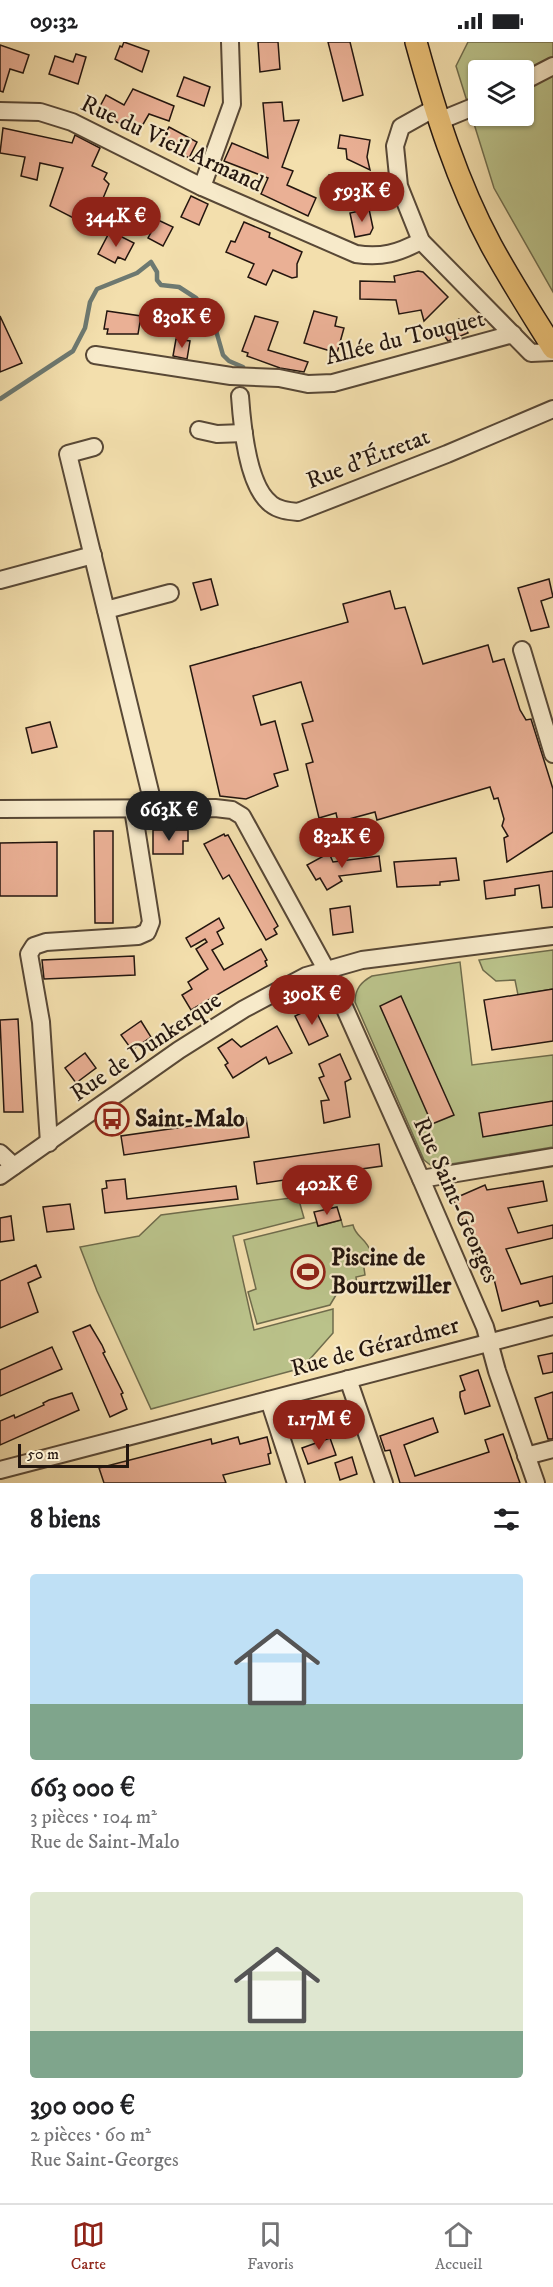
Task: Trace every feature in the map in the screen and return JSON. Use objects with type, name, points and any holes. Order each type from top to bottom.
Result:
[{"type":"main road","points":[[416,42],[437,115],[491,245],[553,350]]},
{"type":"street","points":[[202,187],[232,104],[230,42]]},
{"type":"street","points":[[534,76],[553,66]]},
{"type":"street","points":[[468,107],[401,127],[395,146],[399,186],[421,241],[531,353],[553,350]]},
{"type":"street","name":"Rue du Vieil Armand","points":[[0,111],[40,112],[72,122],[202,187],[357,254],[379,257],[400,252],[421,241]]},
{"type":"street","name":"Allée du Touquet","points":[[94,356],[231,376],[279,378],[318,384],[333,383],[513,334]]},
{"type":"street","name":"Rue d'Étretat","points":[[240,396],[244,433],[256,485],[262,496],[272,505],[298,512],[553,409]]},
{"type":"street","points":[[199,430],[217,434],[244,433]]},
{"type":"street","points":[[94,447],[68,454],[154,808]]},
{"type":"street","points":[[0,580],[93,555]]},
{"type":"street","points":[[106,610],[170,593]]},
{"type":"street","points":[[522,650],[553,754]]},
{"type":"street","name":"Rue Saint-Georges","points":[[0,809],[225,809],[242,816],[326,969],[421,1179],[479,1313],[536,1483]]},
{"type":"street","name":"Rue de Dunkerque","points":[[49,1143],[41,1022],[29,962],[31,950],[46,942],[144,935],[150,928],[133,809]]},
{"type":"street","name":"Rue de Dunkerque","points":[[0,1176],[213,1028],[269,995],[326,969],[362,960],[553,936]]},
{"type":"street","points":[[0,1153],[14,1166]]},
{"type":"street","points":[[421,1179],[553,1157]]},
{"type":"street","name":"Rue de Gérardmer","points":[[0,1470],[553,1326]]},
{"type":"street","points":[[348,1379],[384,1483]]},
{"type":"street","points":[[270,1400],[296,1483]]},
{"type":"street","points":[[526,1456],[553,1449]]},
{"type":"green space","points":[[468,42],[553,42],[553,292],[494,188],[475,126],[534,126],[534,60],[468,60],[468,105],[456,66]]},
{"type":"green space","points":[[553,950],[553,989],[518,995],[515,980],[496,981],[483,970],[479,960]]},
{"type":"green space","points":[[460,962],[472,1065],[553,1055],[553,1147],[433,1167],[424,1160],[355,1002],[355,997],[359,986],[372,976]]},
{"type":"green space","points":[[298,1197],[304,1218],[233,1236],[254,1330],[333,1309],[333,1333],[302,1368],[151,1409],[97,1291],[80,1247],[139,1236],[161,1215]]},
{"type":"green space","name":"Piscine de Bourtzwiller","points":[[341,1220],[343,1227],[353,1225],[369,1248],[371,1253],[364,1268],[365,1275],[356,1277],[357,1284],[335,1290],[336,1295],[330,1305],[257,1324],[248,1292],[256,1289],[244,1240],[317,1222],[318,1226]]},
{"type":"building","points":[[124,42],[149,51],[142,72],[115,59]]},
{"type":"building","points":[[258,42],[278,42],[280,69],[260,72]]},
{"type":"building","points":[[328,42],[350,42],[363,95],[343,101]]},
{"type":"building","points":[[0,45],[29,55],[23,73],[10,69],[3,92],[0,91]]},
{"type":"building","points":[[76,54],[86,57],[78,84],[49,74],[55,56],[73,62]]},
{"type":"building","points":[[184,77],[210,87],[204,106],[177,96]]},
{"type":"building","points":[[133,89],[174,106],[169,121],[149,114],[138,133],[97,112],[106,95],[124,105]]},
{"type":"building","points":[[282,102],[284,121],[299,120],[282,167],[293,171],[287,185],[316,198],[308,216],[261,194],[268,178],[224,161],[232,143],[268,158],[263,103]]},
{"type":"building","points":[[169,127],[197,142],[189,158],[161,143]]},
{"type":"building","points":[[3,128],[72,143],[75,135],[100,148],[92,166],[107,173],[104,179],[109,184],[91,227],[50,206],[63,168],[40,163],[37,180],[21,176],[25,157],[0,153]]},
{"type":"building","points":[[340,135],[370,140],[367,157],[370,170],[347,159],[346,149],[338,148]]},
{"type":"building","points":[[329,175],[344,176],[342,189],[357,191],[355,202],[327,199]]},
{"type":"building","points":[[191,196],[208,204],[199,225],[181,217]]},
{"type":"building","points":[[369,209],[373,228],[370,234],[355,237],[350,213]]},
{"type":"building","points":[[158,220],[173,227],[163,246],[148,238]]},
{"type":"building","points":[[244,222],[270,233],[269,237],[302,252],[297,264],[297,277],[292,278],[273,270],[266,285],[248,277],[254,264],[226,252],[231,241],[235,242]]},
{"type":"building","points":[[110,231],[134,243],[125,260],[118,257],[115,263],[98,254]]},
{"type":"building","points":[[423,272],[448,297],[424,321],[421,310],[399,314],[396,300],[360,299],[360,281],[395,282],[394,276]]},
{"type":"building","points":[[107,311],[141,316],[138,334],[107,334],[108,329],[104,329]]},
{"type":"building","points":[[314,311],[337,317],[335,326],[344,328],[337,353],[304,343]]},
{"type":"building","points":[[0,316],[22,363],[0,372]]},
{"type":"building","points":[[255,316],[278,322],[268,350],[308,362],[304,372],[280,368],[247,356],[248,353],[242,351]]},
{"type":"building","points":[[459,319],[468,333],[448,341],[441,331]]},
{"type":"building","points":[[176,339],[190,341],[187,359],[173,356]]},
{"type":"building","points":[[211,579],[218,605],[201,610],[193,583]]},
{"type":"building","points":[[549,579],[553,597],[541,601],[549,627],[531,631],[518,588]]},
{"type":"building","points":[[390,591],[395,609],[405,607],[423,664],[488,645],[493,662],[504,659],[520,710],[526,720],[531,719],[553,789],[553,832],[507,862],[504,838],[508,836],[502,826],[504,819],[498,798],[494,799],[490,787],[377,820],[375,812],[338,822],[336,813],[319,818],[306,764],[313,762],[302,724],[313,721],[301,682],[253,696],[261,725],[275,721],[288,770],[274,774],[278,786],[246,799],[220,796],[190,666],[348,622],[343,604]]},
{"type":"building","points":[[50,722],[57,747],[32,753],[26,728]]},
{"type":"building","points":[[153,830],[188,830],[188,841],[183,841],[183,854],[153,854]]},
{"type":"building","points":[[94,831],[113,831],[113,923],[95,923]]},
{"type":"building","points":[[224,834],[228,835],[278,926],[274,929],[277,934],[266,940],[229,875],[223,879],[204,844]]},
{"type":"building","points":[[57,842],[57,896],[0,896],[0,843]]},
{"type":"building","points":[[329,853],[333,862],[379,856],[381,871],[339,876],[342,881],[327,890],[320,878],[316,880],[307,865]]},
{"type":"building","points":[[456,858],[459,880],[440,882],[440,885],[397,887],[394,862]]},
{"type":"building","points":[[553,871],[553,907],[542,908],[539,885],[515,889],[515,895],[486,899],[484,881]]},
{"type":"building","points":[[350,906],[353,932],[333,935],[330,909]]},
{"type":"building","points":[[219,918],[224,928],[217,932],[223,944],[212,950],[224,970],[261,949],[267,960],[265,961],[267,966],[191,1010],[182,995],[192,989],[188,982],[208,969],[196,949],[207,942],[205,939],[191,947],[186,938]]},
{"type":"building","points":[[134,956],[135,975],[44,979],[42,960]]},
{"type":"building","points":[[553,989],[553,1041],[492,1050],[484,1000]]},
{"type":"building","points":[[401,996],[454,1115],[432,1124],[380,1006]]},
{"type":"building","points":[[314,1007],[328,1036],[309,1045],[295,1016]]},
{"type":"building","points":[[18,1019],[23,1112],[4,1112],[0,1020]]},
{"type":"building","points":[[141,1021],[151,1037],[132,1050],[121,1035]]},
{"type":"building","points":[[277,1026],[292,1053],[269,1064],[266,1057],[233,1078],[225,1065],[228,1063],[218,1048],[232,1039],[241,1047]]},
{"type":"building","points":[[85,1053],[96,1068],[76,1083],[65,1068]]},
{"type":"building","points":[[340,1054],[351,1079],[345,1082],[350,1117],[324,1123],[321,1101],[329,1100],[319,1078],[324,1076],[319,1064]]},
{"type":"building","points":[[553,1101],[553,1125],[483,1137],[479,1113]]},
{"type":"building","points":[[246,1118],[249,1137],[124,1155],[121,1136]]},
{"type":"building","points":[[379,1144],[382,1166],[257,1184],[254,1162]]},
{"type":"building","points":[[125,1179],[127,1199],[236,1186],[238,1199],[105,1213],[102,1189],[107,1188],[106,1181]]},
{"type":"building","points":[[543,1181],[547,1201],[508,1208],[518,1233],[553,1225],[553,1238],[506,1249],[521,1284],[553,1276],[553,1303],[540,1306],[538,1301],[502,1311],[494,1279],[492,1280],[488,1271],[485,1272],[453,1199],[485,1185],[487,1190]]},
{"type":"building","points":[[70,1204],[74,1229],[47,1232],[43,1207]]},
{"type":"building","points":[[337,1207],[341,1220],[318,1226],[314,1212]]},
{"type":"building","points":[[11,1216],[14,1240],[0,1242],[0,1218]]},
{"type":"building","points":[[36,1265],[41,1277],[28,1283],[38,1312],[0,1328],[0,1281]]},
{"type":"building","points":[[90,1325],[102,1345],[105,1352],[103,1353],[123,1393],[121,1394],[127,1409],[110,1417],[73,1332]]},
{"type":"building","points":[[52,1347],[62,1369],[0,1396],[0,1370]]},
{"type":"building","points":[[553,1353],[553,1372],[543,1374],[538,1356]]},
{"type":"building","points":[[478,1370],[490,1406],[465,1414],[460,1392],[465,1390],[460,1376]]},
{"type":"building","points":[[553,1392],[553,1439],[548,1439],[535,1398]]},
{"type":"building","points":[[72,1393],[79,1410],[0,1445],[0,1421],[14,1415],[15,1418],[44,1405],[43,1403],[49,1400]]},
{"type":"building","points":[[433,1418],[438,1432],[404,1445],[415,1476],[489,1452],[485,1440],[503,1434],[520,1483],[400,1483],[390,1450],[385,1451],[380,1436]]},
{"type":"building","points":[[238,1437],[240,1444],[267,1437],[271,1453],[268,1454],[270,1464],[223,1475],[226,1483],[104,1483],[99,1468],[211,1439],[212,1444]]},
{"type":"building","points":[[330,1438],[336,1455],[308,1464],[302,1448]]},
{"type":"building","points":[[352,1457],[357,1474],[340,1480],[335,1463]]},
{"type":"waterway","points":[[0,399],[73,351],[85,328],[90,302],[97,289],[137,273],[151,262],[161,285],[179,287],[196,298],[213,320],[223,355],[229,361],[243,367]]},
{"type":"place","name":"Saint-Malo","points":[[112,1119]]},
{"type":"place","name":"Piscine de Bourtzwiller","points":[[308,1272]]}]
